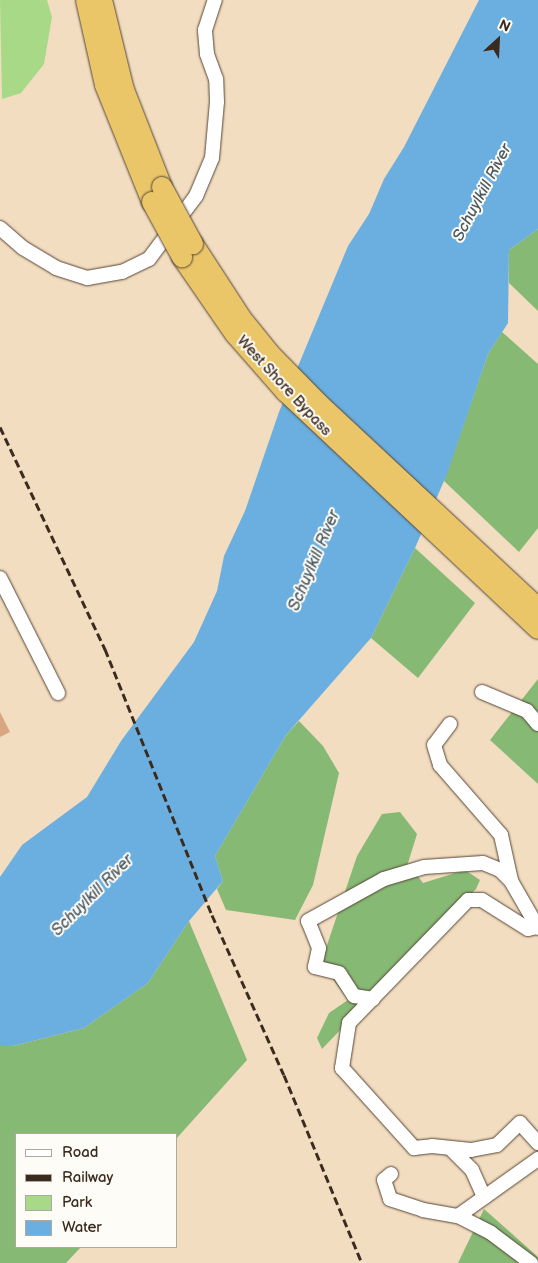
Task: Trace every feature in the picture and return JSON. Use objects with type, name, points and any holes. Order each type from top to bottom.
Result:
[{"type":"highway","name":"West Shore Bypass","points":[[86,0],[105,85],[157,195],[187,250],[238,326],[270,354],[494,576],[538,629]]},
{"type":"highway","name":"West Shore Bypass","points":[[102,0],[124,90],[157,195]]},
{"type":"highway","name":"West Shore Bypass","points":[[494,576],[538,608]]},
{"type":"street","points":[[0,228],[23,248],[56,268],[87,278],[122,272],[149,259],[196,196],[212,158],[217,94],[205,30],[215,0]]},
{"type":"street","points":[[0,578],[58,693]]},
{"type":"street","points":[[482,692],[527,711],[538,724]]},
{"type":"street","points":[[450,724],[434,745],[440,765],[501,835],[511,880],[538,928],[528,929],[482,900],[468,900],[350,1023],[342,1068],[414,1148],[432,1146],[452,1150],[497,1145],[520,1123],[538,1143]]},
{"type":"street","points":[[373,999],[354,996],[340,973],[315,967],[319,948],[308,921],[384,879],[424,867],[483,864],[500,870],[511,880]]},
{"type":"street","points":[[452,1150],[472,1170],[484,1197]]},
{"type":"street","points":[[458,1216],[538,1159]]},
{"type":"street","points":[[391,1174],[384,1180],[390,1199],[422,1210],[458,1216],[491,1233],[531,1263]]},
{"type":"green space","points":[[0,0],[47,0],[52,17],[44,64],[21,93],[2,99]]},
{"type":"green space","points":[[538,229],[538,311],[509,283],[509,250]]},
{"type":"green space","points":[[502,332],[538,364],[538,528],[519,552],[444,481],[488,354]]},
{"type":"green space","points":[[415,548],[475,603],[418,678],[371,638]]},
{"type":"green space","points":[[538,679],[538,784],[490,740]]},
{"type":"green space","points":[[299,721],[323,746],[339,773],[313,885],[295,920],[226,910],[217,889],[223,881],[215,856],[286,735]]},
{"type":"green space","points":[[400,812],[417,834],[408,863],[423,883],[465,870],[480,880],[476,889],[322,1049],[317,1038],[329,1013],[348,1000],[321,963],[357,856],[382,814]]},
{"type":"green space","points":[[189,921],[247,1060],[178,1137],[178,1133],[15,1133],[15,1248],[80,1248],[66,1263],[0,1263],[0,1046],[13,1046],[84,1028],[148,983]]},
{"type":"green space","points":[[484,1209],[538,1257],[538,1263],[458,1263]]},
{"type":"water","name":"Schuylkill River","points":[[479,0],[538,0],[538,229],[509,250],[508,323],[488,354],[447,474],[415,548],[371,638],[286,735],[215,856],[223,881],[189,921],[148,983],[84,1028],[13,1046],[0,1046],[0,877],[22,845],[87,797],[121,741],[194,642],[217,591],[224,556],[245,511],[279,412],[348,246],[369,214],[384,179],[404,147]]},
{"type":"building","points":[[0,712],[10,732],[0,737]]},
{"type":"railway","points":[[0,427],[105,649],[212,915],[284,1075],[362,1263]]}]
